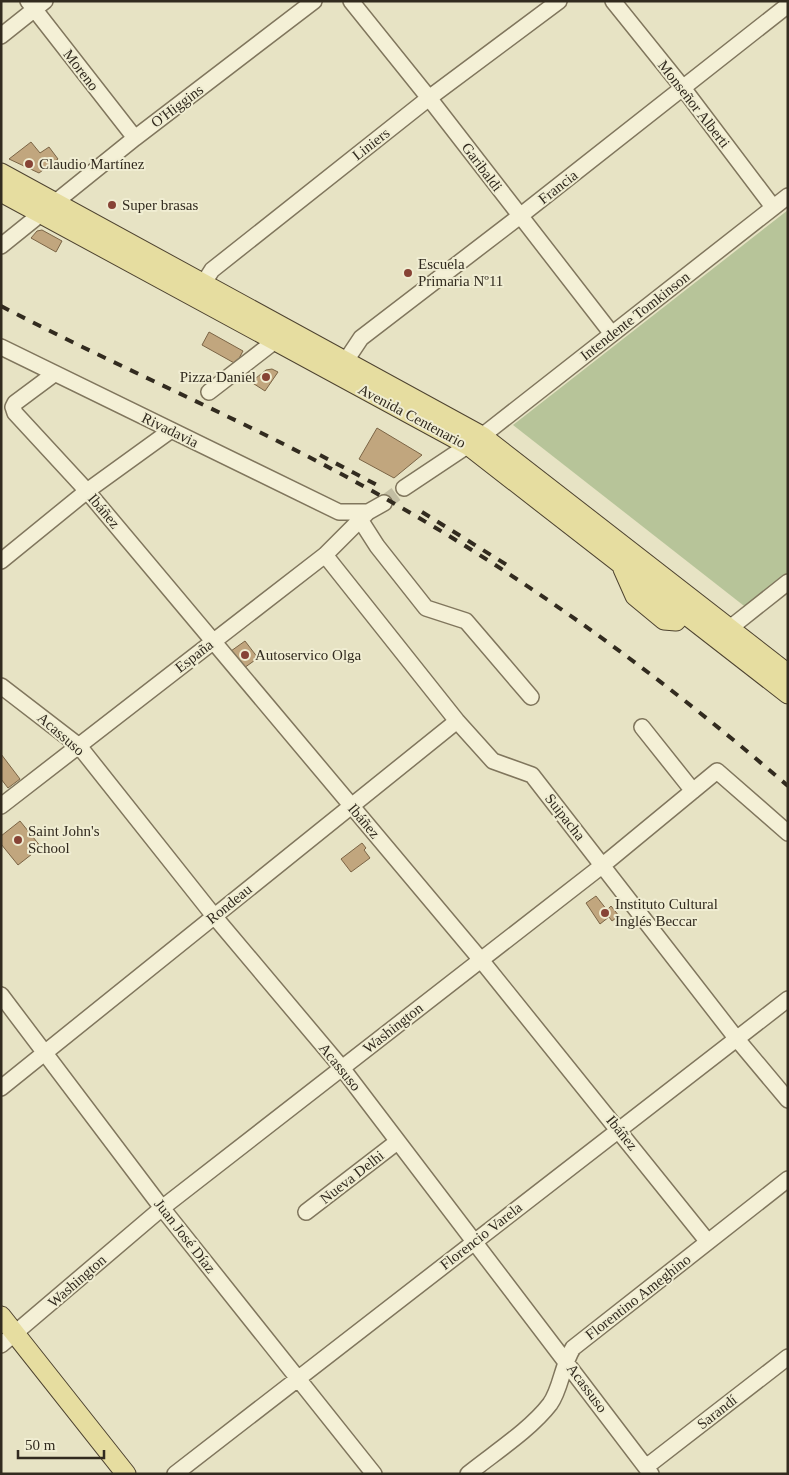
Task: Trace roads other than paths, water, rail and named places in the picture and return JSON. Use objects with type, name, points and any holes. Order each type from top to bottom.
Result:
[{"type":"main road","name":"Avenida Centenario","points":[[1,173],[50,208],[198,291],[475,441],[687,607],[788,694]]},
{"type":"main road","name":"Avenida Centenario","points":[[1,192],[50,208]]},
{"type":"main road","name":"Avenida Centenario","points":[[198,291],[275,341],[341,368]]},
{"type":"main road","name":"Avenida Centenario","points":[[475,441],[622,566],[635,596],[664,620],[676,621],[687,607]]},
{"type":"main road","name":"Avenida Centenario","points":[[687,607],[730,628],[788,674]]},
{"type":"main road","points":[[1,1316],[8,1340],[126,1474]]},
{"type":"street","name":"O'Higgins","points":[[1,246],[135,138],[314,1]]},
{"type":"street","name":"Garibaldi","points":[[351,1],[430,98],[612,334]]},
{"type":"street","name":"Liniers","points":[[198,291],[212,270],[430,98],[559,1]]},
{"type":"street","name":"Monseñor Alberti","points":[[613,1],[683,88],[773,207]]},
{"type":"street","name":"Moreno","points":[[36,4],[135,138]]},
{"type":"street","points":[[1,36],[36,4]]},
{"type":"street","name":"Francia","points":[[341,368],[361,338],[520,216],[788,5]]},
{"type":"street","name":"Intendente Tomkinson","points":[[475,441],[788,196]]},
{"type":"street","points":[[209,392],[275,341]]},
{"type":"street","name":"Rivadavia","points":[[1,346],[170,431],[339,512],[365,516]]},
{"type":"street","name":"Ibáñez","points":[[54,374],[15,403],[13,407],[14,413],[87,491],[481,960],[619,1128],[708,1242]]},
{"type":"street","points":[[1,561],[87,491],[170,431]]},
{"type":"street","points":[[404,488],[475,441]]},
{"type":"street","name":"España","points":[[1,806],[325,555],[342,536],[365,516],[384,503]]},
{"type":"street","points":[[339,512],[344,526],[342,536]]},
{"type":"street","points":[[365,516],[377,546],[426,608],[466,621],[531,697]]},
{"type":"street","name":"Suipacha","points":[[325,555],[457,721],[493,761],[532,775],[736,1038],[788,1100]]},
{"type":"street","points":[[730,628],[788,582]]},
{"type":"street","name":"Acassuso","points":[[1,686],[79,746],[214,916],[342,1068],[649,1470]]},
{"type":"street","name":"Rondeau","points":[[1,1088],[457,721]]},
{"type":"street","points":[[642,727],[693,791]]},
{"type":"street","name":"Washington","points":[[8,1340],[162,1208],[603,865],[717,771],[788,833]]},
{"type":"street","name":"Juan José Díaz","points":[[1,994],[162,1208],[374,1474]]},
{"type":"street","name":"Florencio Varela","points":[[175,1474],[619,1128],[788,999]]},
{"type":"street","name":"Nueva Delhi","points":[[306,1212],[397,1142]]},
{"type":"street","name":"Florentino Ameghino","points":[[468,1474],[538,1418],[551,1402],[566,1359],[574,1348],[788,1179]]},
{"type":"street","name":"Sarandí","points":[[649,1470],[788,1357]]},
{"type":"tunnel","points":[[384,503],[404,488]]},
{"type":"railway","points":[[1,306],[293,449],[441,531],[545,598],[595,633],[741,746],[788,786]]},
{"type":"railway","points":[[320,455],[377,485]]},
{"type":"railway","points":[[422,512],[507,565]]},
{"type":"place","name":"Claudio Martínez","points":[[29,164]]},
{"type":"place","name":"Super brasas","points":[[112,205]]},
{"type":"place","name":"Escuela Primaria Nº11","points":[[408,273]]},
{"type":"place","name":"Pizza Daniel","points":[[266,377]]},
{"type":"place","name":"Autoservico Olga","points":[[245,655]]},
{"type":"place","name":"Saint John's School","points":[[18,840]]},
{"type":"place","name":"Instituto Cultural Inglés Beccar","points":[[605,913]]}]
